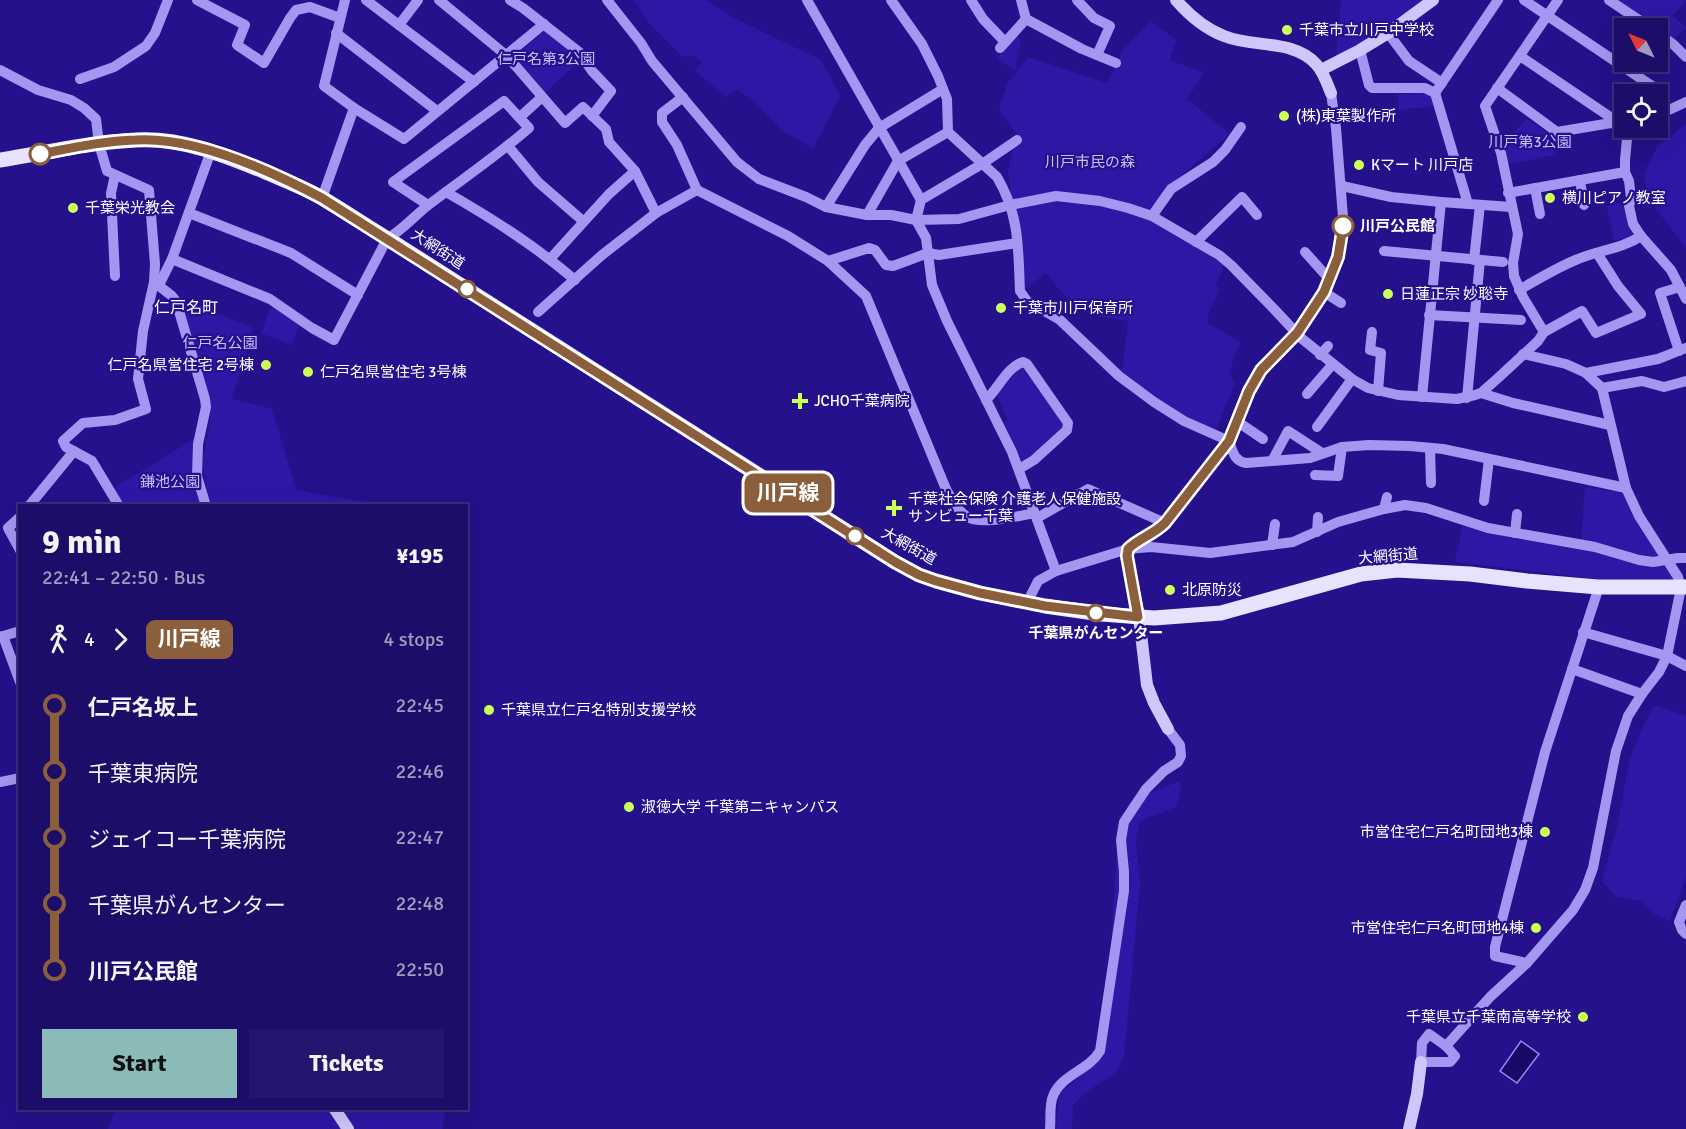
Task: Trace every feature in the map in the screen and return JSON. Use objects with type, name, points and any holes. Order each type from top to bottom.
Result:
[{"type":"main road","name":"大網街道","points":[[0,160],[99,144],[152,140],[211,151],[277,177],[322,198],[895,562],[919,575],[980,593],[1027,603],[1101,614],[1178,618],[1221,613],[1361,574],[1397,570],[1470,574],[1527,582],[1598,587],[1683,588]]},
{"type":"street","points":[[80,80],[114,67],[146,46],[155,33],[168,0]]},
{"type":"street","points":[[197,0],[245,25],[237,45],[264,63],[296,10],[310,7],[340,18]]},
{"type":"street","points":[[345,0],[324,86],[404,139],[544,24]]},
{"type":"street","points":[[366,0],[474,82]]},
{"type":"street","points":[[399,25],[418,0]]},
{"type":"street","points":[[439,0],[507,56],[565,123],[583,107],[606,129],[609,142],[634,171],[656,213]]},
{"type":"street","points":[[510,0],[579,52],[602,84],[611,91],[592,116]]},
{"type":"street","points":[[607,0],[641,43],[652,61],[738,162],[759,178],[826,207],[867,215],[891,215],[916,220],[959,219],[1010,205],[1056,196],[1109,203],[1152,216],[1219,255],[1320,355],[1352,379],[1378,391],[1422,397],[1467,398],[1481,393],[1538,341],[1544,332],[1582,311],[1596,333],[1641,314],[1618,286],[1597,253]]},
{"type":"street","points":[[807,0],[921,200],[916,220],[926,238],[932,285],[947,321],[1019,469],[1056,571]]},
{"type":"street","points":[[891,0],[922,44],[944,89],[947,99],[948,132],[997,177],[1010,205],[1016,225],[1020,291],[1024,298],[1059,320],[1119,376],[1155,402],[1184,421],[1229,441],[1236,459],[1240,462],[1310,458],[1342,447],[1369,445],[1430,448],[1626,488]]},
{"type":"street","points":[[971,0],[1003,45],[1026,18]]},
{"type":"street","points":[[1021,0],[1026,18],[1116,63]]},
{"type":"street","points":[[1077,0],[1094,18],[1110,26],[1097,55]]},
{"type":"street","points":[[1050,1129],[1052,1097],[1068,1079],[1091,1063],[1100,1051],[1124,891],[1120,840],[1124,822],[1146,789],[1164,771],[1178,762],[1181,756],[1180,745],[1168,729],[1147,685],[1127,556],[1128,549],[1153,534],[1165,523],[1229,441],[1249,391],[1261,370],[1297,333],[1324,292],[1338,257],[1341,239],[1342,186],[1336,128],[1331,93],[1321,70],[1310,58],[1295,50],[1245,42],[1224,36],[1200,22],[1176,0]]},
{"type":"street","points":[[1321,70],[1388,33],[1433,0]]},
{"type":"street","points":[[1438,88],[1498,0]]},
{"type":"street","points":[[1524,0],[1649,84]]},
{"type":"street","points":[[1544,332],[1519,290],[1514,276],[1513,262],[1518,234],[1501,153],[1485,106],[1558,0]]},
{"type":"street","points":[[1609,0],[1636,18]]},
{"type":"street","points":[[336,33],[437,111]]},
{"type":"street","points":[[1388,33],[1409,61],[1438,88],[1468,204]]},
{"type":"street","points":[[1668,40],[1686,57]]},
{"type":"street","points":[[1360,50],[1369,85],[1372,88],[1438,88]]},
{"type":"street","points":[[1520,56],[1614,119]]},
{"type":"street","points":[[0,70],[38,90],[71,100],[84,108],[96,119],[99,144],[107,171],[149,190],[157,283],[176,301],[205,399],[206,407],[198,444],[197,476],[205,504]]},
{"type":"street","points":[[1497,88],[1557,132],[1614,124]]},
{"type":"street","points":[[826,207],[865,145],[879,128],[944,89]]},
{"type":"street","points":[[520,117],[542,97]]},
{"type":"street","points":[[683,97],[662,113],[662,122],[677,145],[697,190],[788,236],[828,261],[866,296],[946,489],[966,516],[980,521],[1036,516],[1088,489],[1165,523]]},
{"type":"street","points":[[172,259],[270,299],[334,340],[387,239],[529,128],[504,101],[393,182],[428,205]]},
{"type":"street","points":[[1668,110],[1686,102]]},
{"type":"street","points":[[322,198],[354,108]]},
{"type":"street","points":[[1152,216],[1171,189],[1213,162],[1225,150],[1241,127]]},
{"type":"street","points":[[867,215],[898,161],[948,132]]},
{"type":"street","points":[[1626,138],[1626,172],[1633,224],[1671,270],[1686,299]]},
{"type":"street","points":[[921,200],[982,164],[1017,140]]},
{"type":"street","points":[[508,146],[538,182],[583,221]]},
{"type":"street","points":[[118,504],[92,461],[66,447],[63,441],[83,423],[115,420],[146,410],[138,379],[142,331],[157,283],[172,259],[211,151]]},
{"type":"street","points":[[550,259],[583,221],[634,171]]},
{"type":"street","points":[[1508,193],[1626,172]]},
{"type":"street","points":[[115,175],[111,193],[115,276]]},
{"type":"street","points":[[1580,180],[1584,205]]},
{"type":"street","points":[[1342,186],[1391,197],[1511,207]]},
{"type":"street","points":[[1535,188],[1540,214]]},
{"type":"street","points":[[538,312],[602,255],[656,213],[697,190]]},
{"type":"street","points":[[446,192],[497,221],[575,280]]},
{"type":"street","points":[[1196,242],[1242,197],[1257,214]]},
{"type":"street","points":[[1422,397],[1441,202]]},
{"type":"street","points":[[1467,398],[1475,317],[1480,205]]},
{"type":"street","points":[[189,213],[291,253],[358,295]]},
{"type":"street","points":[[1519,290],[1579,258],[1633,242],[1641,236]]},
{"type":"street","points":[[828,261],[869,248],[875,250],[886,265],[893,266],[928,254],[939,255],[1017,243]]},
{"type":"street","points":[[1384,251],[1503,262]]},
{"type":"street","points":[[1305,252],[1330,280]]},
{"type":"street","points":[[1586,373],[1658,359],[1683,350],[1660,293],[1680,287]]},
{"type":"street","points":[[1324,292],[1341,303]]},
{"type":"street","points":[[1429,315],[1521,320]]},
{"type":"street","points":[[1372,332],[1370,350],[1381,353],[1378,391]]},
{"type":"street","points":[[1320,355],[1328,346]]},
{"type":"street","points":[[1446,1046],[1490,997],[1527,963],[1573,910],[1586,891],[1593,868],[1616,751],[1628,716],[1659,672],[1666,656],[1683,588],[1639,516],[1626,488],[1602,388],[1586,373],[1566,364],[1523,354]]},
{"type":"street","points":[[986,400],[995,391],[1002,378],[1018,363],[1023,362],[1068,423],[1067,430],[1034,460],[1019,469]]},
{"type":"street","points":[[1307,394],[1332,364]]},
{"type":"street","points":[[1317,427],[1352,379]]},
{"type":"street","points":[[1602,388],[1642,381],[1664,387],[1686,381]]},
{"type":"street","points":[[1481,393],[1513,403],[1610,424]]},
{"type":"street","points":[[1238,422],[1263,439]]},
{"type":"street","points":[[1272,461],[1288,431],[1322,453]]},
{"type":"street","points":[[1315,475],[1338,476],[1342,447]]},
{"type":"street","points":[[1430,448],[1431,483]]},
{"type":"street","points":[[31,504],[74,451]]},
{"type":"street","points":[[1484,501],[1489,459]]},
{"type":"street","points":[[1384,509],[1387,497]]},
{"type":"street","points":[[1027,603],[1038,581],[1056,571],[1128,549],[1151,547],[1210,553],[1293,542],[1338,522],[1405,505],[1426,508],[1488,528],[1595,547],[1640,560],[1653,562],[1686,558]]},
{"type":"street","points":[[1515,533],[1517,514]]},
{"type":"street","points":[[1317,532],[1318,517]]},
{"type":"street","points":[[18,519],[8,528],[18,546]]},
{"type":"street","points":[[1272,545],[1275,524]]},
{"type":"street","points":[[1527,963],[1495,956],[1495,947],[1545,752],[1598,587]]},
{"type":"street","points":[[18,632],[1,636],[18,677]]},
{"type":"street","points":[[1583,632],[1666,656],[1686,666]]},
{"type":"street","points":[[1572,669],[1642,694]]},
{"type":"street","points":[[0,782],[18,778]]},
{"type":"street","points":[[1686,905],[1679,922],[1686,934]]},
{"type":"street","points":[[1409,1129],[1417,1094],[1422,1043],[1430,1034],[1455,1056],[1450,1062],[1421,1062]]},
{"type":"street","points":[[335,1110],[348,1129]]},
{"type":"green space","points":[[634,0],[707,0],[730,16],[821,60],[840,96],[813,149],[782,130],[757,104],[737,89],[726,97],[695,71],[702,62],[693,55],[683,57],[649,23]]},
{"type":"green space","points":[[1341,0],[1425,0],[1380,33],[1336,57]]},
{"type":"green space","points":[[1619,0],[1686,0],[1673,16],[1686,27],[1674,40],[1668,36],[1668,18],[1644,18]]},
{"type":"green space","name":"川戸市民の森","points":[[1151,21],[1176,40],[1170,60],[1204,73],[1187,99],[1230,134],[1172,183],[1148,216],[1224,265],[1216,285],[1220,290],[1209,312],[1207,323],[1240,342],[1229,372],[1235,383],[1215,432],[1180,415],[1155,399],[1122,371],[1128,321],[1101,317],[1071,304],[1046,273],[1023,291],[1008,171],[1016,133],[999,109],[1007,84],[1028,57],[1107,83],[1123,50]]},
{"type":"green space","name":"仁戸名第3公園","points":[[545,31],[581,59],[545,93],[514,56]]},
{"type":"green space","points":[[1017,36],[1021,40],[1015,70],[996,59]]},
{"type":"green space","points":[[1427,93],[1431,96],[1433,106],[1399,110],[1398,94]]},
{"type":"green space","name":"川戸第3公園","points":[[1527,119],[1552,136],[1556,155],[1508,164],[1503,145]]},
{"type":"green space","points":[[1686,124],[1686,248],[1648,198],[1644,174],[1657,147]]},
{"type":"green space","points":[[1625,202],[1627,225],[1632,236],[1614,241],[1607,206]]},
{"type":"green space","name":"仁戸名公園","points":[[179,297],[253,328],[232,399],[272,409],[296,489],[374,504],[211,504],[202,465],[210,420],[210,394],[207,394]]},
{"type":"green space","points":[[274,308],[300,324],[291,345],[261,333],[270,309]]},
{"type":"green space","points":[[1023,366],[1063,426],[1032,455],[1022,461],[1003,424],[1008,420],[996,394],[1004,381]]},
{"type":"green space","name":"鎌池公園","points":[[197,437],[205,504],[123,504],[114,488]]},
{"type":"green space","points":[[1585,487],[1624,493],[1662,557],[1642,558],[1620,548],[1581,541]]},
{"type":"green space","points":[[1463,523],[1582,548],[1641,564],[1669,566],[1676,577],[1674,582],[1604,580],[1455,562]]},
{"type":"green space","points":[[1654,705],[1686,716],[1686,877],[1670,921],[1656,915],[1642,901],[1616,897],[1602,881],[1618,823],[1629,761]]},
{"type":"green space","points":[[1179,781],[1182,785],[1176,807],[1139,821],[1136,841],[1140,883],[1124,1058],[1116,1072],[1081,1096],[1073,1106],[1072,1129],[1056,1129],[1059,1094],[1080,1077],[1105,1043],[1118,831],[1129,802]]},
{"type":"green space","points":[[115,1110],[446,1110],[442,1129],[108,1129]]},
{"type":"shaded area","points":[[1521,1041],[1539,1054],[1517,1083],[1500,1071]]},
{"type":"bus line","name":"川戸線","points":[[40,154],[99,144],[152,140],[211,151],[254,167],[322,198],[895,562],[919,575],[980,593],[1027,603],[1138,617],[1127,556],[1128,549],[1153,534],[1165,523],[1229,441],[1249,391],[1261,370],[1297,333],[1324,292],[1338,257],[1343,226]]},
{"type":"place","name":"千葉市立川戸中学校","points":[[1287,30]]},
{"type":"place","name":"(株)東葉製作所","points":[[1284,116]]},
{"type":"place","name":"Kマート 川戸店","points":[[1359,165]]},
{"type":"place","name":"横川ピアノ教室","points":[[1550,198]]},
{"type":"place","name":"千葉栄光教会","points":[[73,208]]},
{"type":"place","name":"川戸公民館","points":[[1343,226]]},
{"type":"place","name":"日蓮正宗 妙聡寺","points":[[1388,294]]},
{"type":"place","name":"千葉市川戸保育所","points":[[1001,308]]},
{"type":"place","name":"仁戸名県営住宅 2号棟","points":[[266,365]]},
{"type":"place","name":"仁戸名県営住宅 3号棟","points":[[308,372]]},
{"type":"place","name":"JCHO千葉病院","points":[[800,401]]},
{"type":"place","name":"千葉社会保険 介護老人保健施設 サンビュー千葉","points":[[894,508]]},
{"type":"place","name":"北原防災","points":[[1170,590]]},
{"type":"place","name":"千葉県がんセンター","points":[[1096,613]]},
{"type":"place","name":"千葉県立仁戸名特別支援学校","points":[[489,710]]},
{"type":"place","name":"淑徳大学 千葉第ニキャンパス","points":[[629,807]]},
{"type":"place","name":"市営住宅仁戸名町団地3棟","points":[[1545,832]]},
{"type":"place","name":"市営住宅仁戸名町団地4棟","points":[[1536,928]]},
{"type":"place","name":"千葉県立千葉南高等学校","points":[[1583,1017]]},
{"type":"district","name":"仁戸名町","points":[[186,308]]}]
